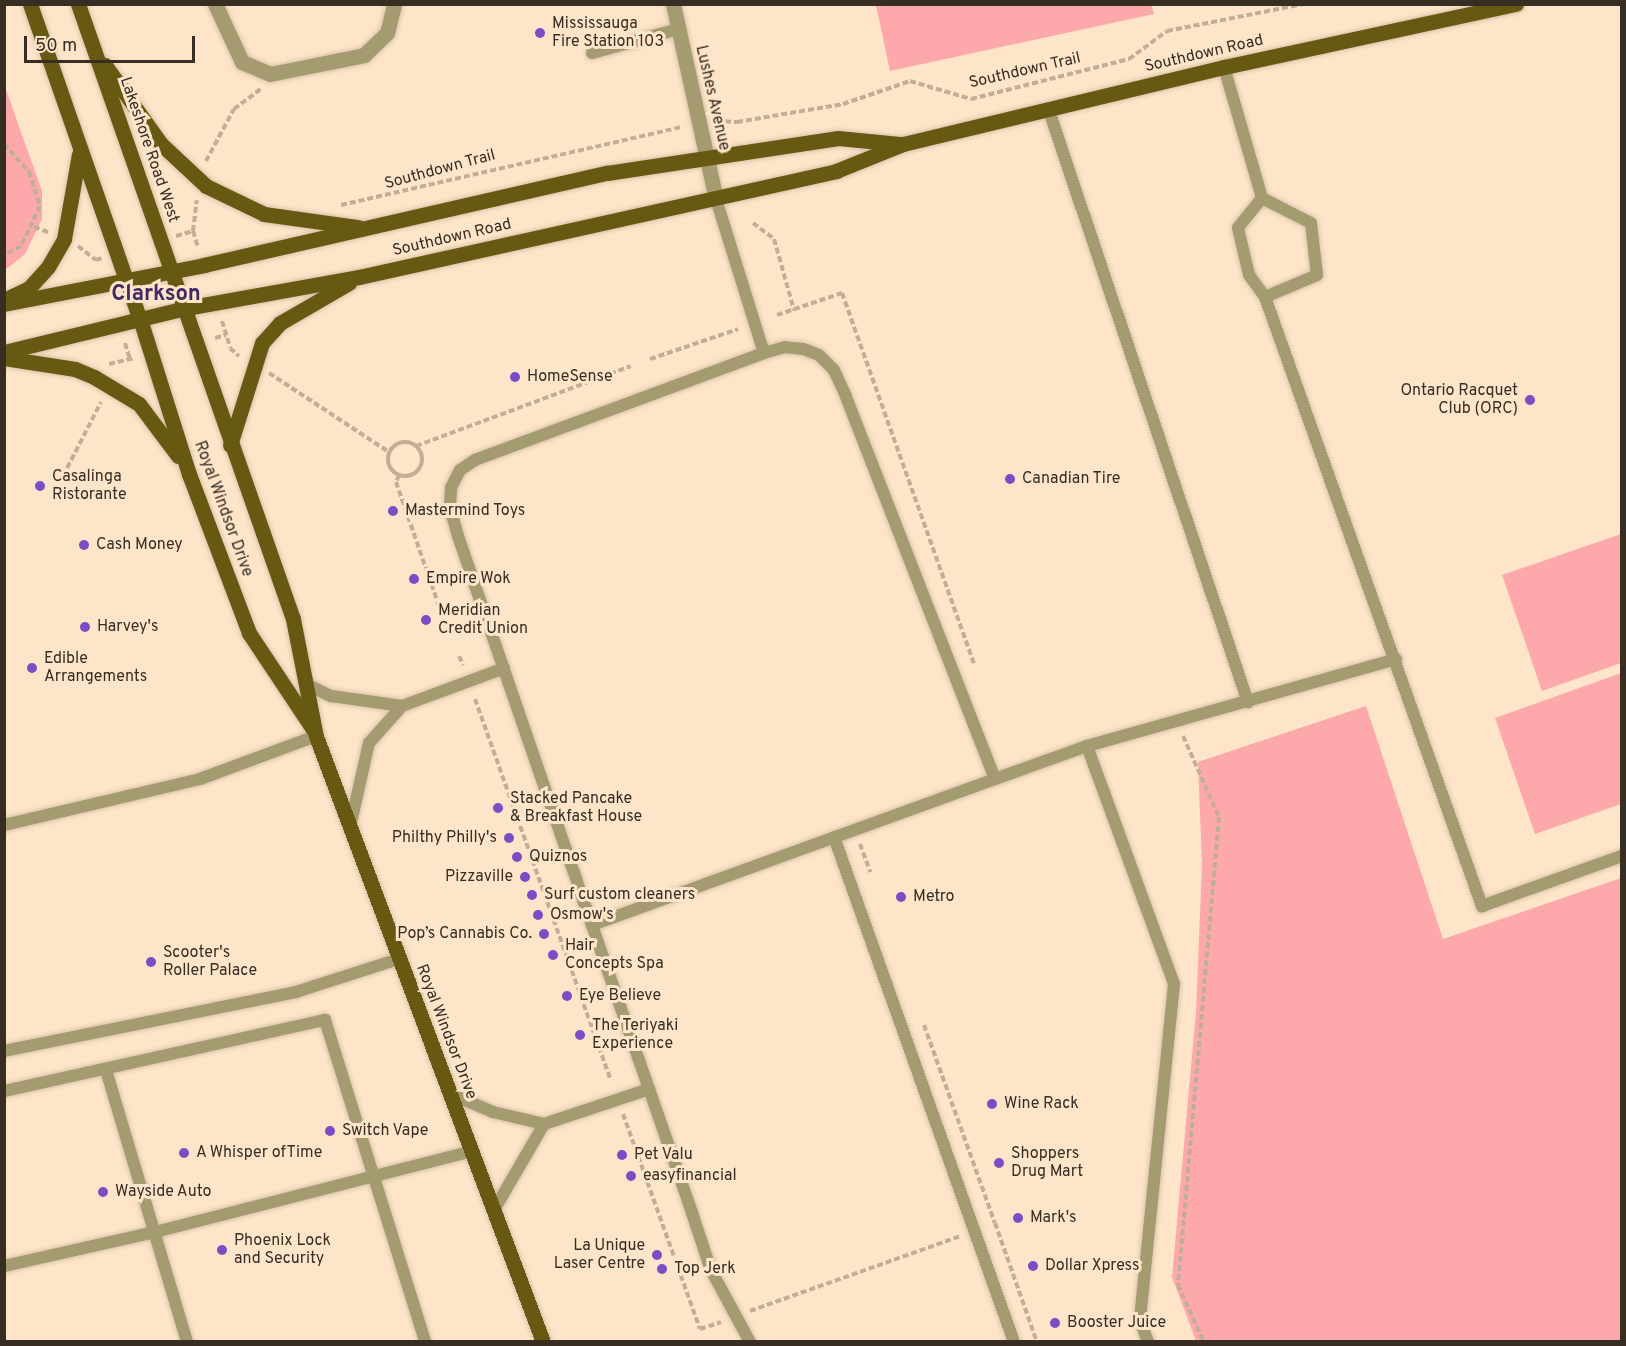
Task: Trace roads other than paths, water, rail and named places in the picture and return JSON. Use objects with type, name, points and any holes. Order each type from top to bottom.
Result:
[{"type":"main road","points":[[30,4],[127,281]]},
{"type":"main road","name":"Lakeshore Road West","points":[[78,4],[186,308]]},
{"type":"main road","name":"Southdown Road","points":[[4,352],[186,308],[359,277],[716,199],[836,171],[903,144],[1049,111],[1224,67],[1516,4]]},
{"type":"main road","points":[[95,51],[161,144],[206,186],[264,214],[367,229]]},
{"type":"main road","name":"Southdown Road","points":[[4,302],[172,272],[607,172],[838,138],[903,144]]},
{"type":"main road","points":[[4,302],[28,288],[48,267],[64,239],[75,197],[80,148]]},
{"type":"main road","points":[[230,446],[262,343],[280,323],[359,277]]},
{"type":"main road","name":"Royal Windsor Drive","points":[[127,281],[189,474],[249,633],[316,736]]},
{"type":"main road","name":"Royal Windsor Drive","points":[[186,308],[230,446],[293,619],[316,736],[543,1341]]},
{"type":"main road","points":[[4,358],[75,369],[139,404],[162,431],[189,474]]},
{"type":"street","points":[[216,4],[242,62],[270,74],[364,55],[387,33],[394,4]]},
{"type":"street","name":"Lushes Avenue","points":[[673,4],[716,199]]},
{"type":"lane","points":[[592,53],[678,29]]},
{"type":"lane","points":[[1224,67],[1262,198],[1311,223],[1317,275],[1265,297]]},
{"type":"lane","points":[[1049,111],[1248,702]]},
{"type":"lane","points":[[1262,198],[1238,228],[1249,274],[1265,297],[1396,659],[1482,906],[1622,856]]},
{"type":"lane","points":[[716,199],[764,352]]},
{"type":"lane","points":[[750,1341],[711,1270],[450,508],[451,488],[460,470],[475,460],[764,352],[786,347],[803,349],[819,355],[834,370],[995,779]]},
{"type":"lane","points":[[592,925],[1087,746],[1396,659]]},
{"type":"lane","points":[[350,827],[369,743],[402,706],[504,668]]},
{"type":"lane","points":[[306,684],[331,696],[402,706]]},
{"type":"lane","points":[[4,825],[200,779],[316,736]]},
{"type":"lane","points":[[1087,746],[1174,984],[1140,1320],[1148,1341]]},
{"type":"lane","points":[[834,837],[1014,1341]]},
{"type":"lane","points":[[4,1051],[296,992],[399,959]]},
{"type":"lane","points":[[4,1091],[325,1020],[425,1341]]},
{"type":"lane","points":[[106,1070],[188,1341]]},
{"type":"lane","points":[[451,1094],[493,1112],[544,1124],[649,1089]]},
{"type":"lane","points":[[494,1210],[544,1124]]},
{"type":"lane","points":[[4,1266],[155,1232],[472,1151]]},
{"type":"place","name":"Mississauga Fire Station 103","points":[[540,33]]},
{"type":"place","name":"HomeSense","points":[[515,377]]},
{"type":"place","name":"Ontario Racquet Club (ORC)","points":[[1530,400]]},
{"type":"place","name":"Canadian Tire","points":[[1010,479]]},
{"type":"place","name":"Casalinga Ristorante","points":[[40,486]]},
{"type":"place","name":"Mastermind Toys","points":[[393,511]]},
{"type":"place","name":"Cash Money","points":[[84,545]]},
{"type":"place","name":"Empire Wok","points":[[414,579]]},
{"type":"place","name":"Meridian Credit Union","points":[[426,620]]},
{"type":"place","name":"Harvey's","points":[[85,627]]},
{"type":"place","name":"Edible Arrangements","points":[[32,668]]},
{"type":"place","name":"Stacked Pancake & Breakfast House","points":[[498,808]]},
{"type":"place","name":"Philthy Philly's","points":[[509,838]]},
{"type":"place","name":"Quiznos","points":[[517,857]]},
{"type":"place","name":"Pizzaville","points":[[525,877]]},
{"type":"place","name":"Surf custom cleaners","points":[[532,895]]},
{"type":"place","name":"Metro","points":[[901,897]]},
{"type":"place","name":"Osmow's","points":[[538,915]]},
{"type":"place","name":"Pop’s Cannabis Co.","points":[[544,934]]},
{"type":"place","name":"Hair Concepts Spa","points":[[553,955]]},
{"type":"place","name":"Scooter's Roller Palace","points":[[151,962]]},
{"type":"place","name":"Eye Believe","points":[[567,996]]},
{"type":"place","name":"The Teriyaki Experience","points":[[580,1035]]},
{"type":"place","name":"Wine Rack","points":[[992,1104]]},
{"type":"place","name":"Switch Vape","points":[[330,1131]]},
{"type":"place","name":"A Whisper ofTime","points":[[184,1153]]},
{"type":"place","name":"Pet Valu","points":[[622,1155]]},
{"type":"place","name":"Shoppers Drug Mart","points":[[999,1163]]},
{"type":"place","name":"easyfinancial","points":[[631,1176]]},
{"type":"place","name":"Wayside Auto","points":[[103,1192]]},
{"type":"place","name":"Mark's","points":[[1018,1218]]},
{"type":"place","name":"Phoenix Lock and Security","points":[[222,1250]]},
{"type":"place","name":"La Unique Laser Centre","points":[[657,1255]]},
{"type":"place","name":"Dollar Xpress","points":[[1033,1266]]},
{"type":"place","name":"Top Jerk","points":[[662,1269]]},
{"type":"place","name":"Booster Juice","points":[[1055,1323]]},
{"type":"district","name":"Clarkson","points":[[156,295]]}]
